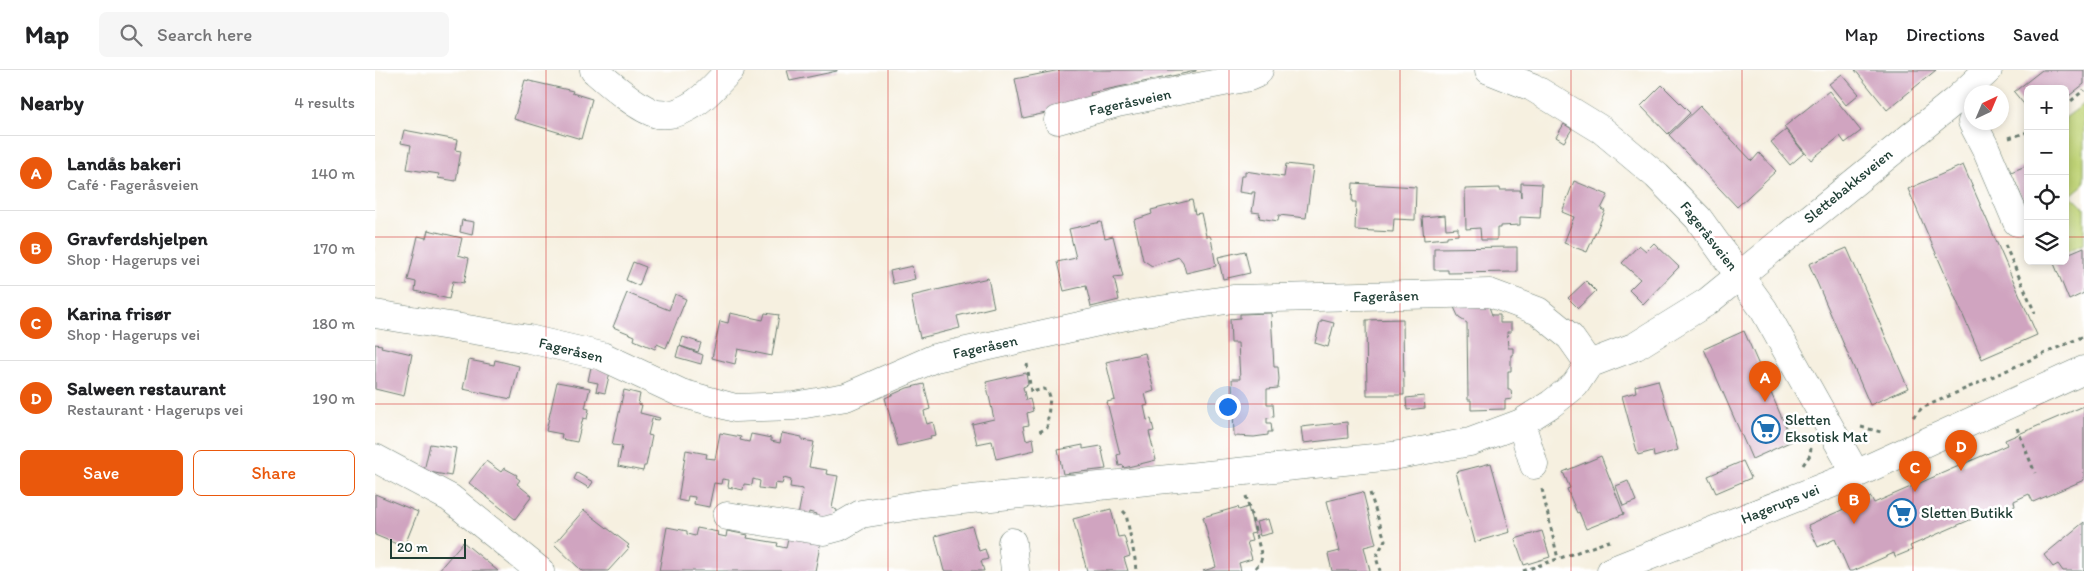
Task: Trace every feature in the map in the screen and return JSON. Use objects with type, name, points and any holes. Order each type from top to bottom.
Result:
[{"type":"street","points":[[593,70],[645,108],[657,114],[672,114],[683,110],[710,90],[730,70]]},
{"type":"street","name":"Fageråsveien","points":[[1058,120],[1117,103],[1249,77],[1256,74],[1259,70]]},
{"type":"street","name":"Fageråsveien","points":[[1489,70],[1532,87],[1602,130],[1657,176],[1698,218],[1764,310],[1856,474]]},
{"type":"street","name":"Slettebakksveien","points":[[1739,274],[1957,99],[1987,70]]},
{"type":"street","points":[[1957,99],[1964,110]]},
{"type":"street","points":[[1976,130],[2017,222]]},
{"type":"street","points":[[727,516],[823,531],[839,527],[861,514],[923,504],[1393,456],[1470,442],[1521,423],[1551,404],[1575,385],[1589,364],[1636,346],[1707,302],[1739,274]]},
{"type":"street","name":"Fageråsen","points":[[375,314],[529,339],[602,356],[681,393],[735,408],[794,406],[846,398],[935,358],[1139,313],[1233,299],[1491,293],[1538,311],[1570,337],[1589,364]]},
{"type":"street","name":"Hagerups vei","points":[[1611,571],[1856,474],[2084,370]]},
{"type":"street","points":[[1521,423],[1534,465]]},
{"type":"street","points":[[375,458],[450,498],[540,571]]},
{"type":"street","points":[[1012,542],[1015,571]]},
{"type":"path","points":[[2069,103],[2084,90]]},
{"type":"path","points":[[1909,422],[1922,408],[2084,336]]},
{"type":"path","points":[[1030,386],[1031,392],[1044,389],[1048,391],[1050,397],[1047,428],[1039,432]]},
{"type":"path","points":[[1860,427],[1879,433],[1887,430]]},
{"type":"path","points":[[2017,428],[2035,473]]},
{"type":"path","points":[[1534,465],[1545,498],[1558,559]]},
{"type":"path","points":[[1370,493],[1385,540],[1376,557],[1380,571]]},
{"type":"path","points":[[1247,498],[1263,557],[1252,571]]},
{"type":"path","points":[[1121,510],[1126,514],[1136,571]]},
{"type":"green space","points":[[2084,104],[2084,184],[2071,195],[2084,208],[2084,244],[2069,250],[2069,130],[2069,115]]},
{"type":"building","points":[[787,70],[837,70],[837,71],[790,81]]},
{"type":"building","points":[[1060,70],[1196,71],[1090,93],[1092,103],[1023,118],[1015,79]]},
{"type":"building","points":[[1855,70],[1936,70],[1887,110]]},
{"type":"building","points":[[2042,70],[2084,70],[2084,84],[2069,96],[2069,85],[2024,85],[2024,104],[2014,92]]},
{"type":"building","points":[[1842,74],[1859,94],[1846,105],[1829,84]]},
{"type":"building","points":[[525,80],[573,91],[572,93],[592,99],[581,139],[514,119]]},
{"type":"building","points":[[1662,85],[1690,113],[1668,134],[1641,106]]},
{"type":"building","points":[[1829,91],[1861,131],[1845,143],[1840,136],[1811,160],[1784,127]]},
{"type":"building","points":[[1700,106],[1752,161],[1759,153],[1776,171],[1737,207],[1669,135]]},
{"type":"building","points":[[1564,124],[1572,129],[1564,142],[1556,137]]},
{"type":"building","points":[[404,130],[457,140],[455,150],[461,151],[456,181],[438,178],[439,174],[407,169],[411,145],[401,143]]},
{"type":"building","points":[[1786,130],[1804,153],[1790,165],[1771,142]]},
{"type":"building","points":[[1286,164],[1313,167],[1306,218],[1279,215],[1278,221],[1259,218],[1260,213],[1252,212],[1255,192],[1252,192],[1252,194],[1239,192],[1241,176],[1245,176],[1245,171],[1284,177]]},
{"type":"building","points":[[1963,165],[2037,335],[1982,359],[1908,189]]},
{"type":"building","points":[[2024,167],[2024,203],[2011,172]]},
{"type":"building","points":[[1574,181],[1608,195],[1601,209],[1605,211],[1587,252],[1564,243],[1574,217],[1562,212]]},
{"type":"building","points":[[1353,183],[1416,187],[1415,220],[1394,219],[1393,232],[1355,230],[1356,202],[1352,202]]},
{"type":"building","points":[[1521,183],[1542,184],[1540,218],[1520,217],[1520,225],[1500,226],[1500,228],[1497,228],[1497,240],[1481,240],[1480,228],[1466,229],[1465,189],[1500,188],[1500,190],[1520,190],[1521,197]]},
{"type":"building","points":[[1192,200],[1195,214],[1201,213],[1206,236],[1211,238],[1216,266],[1186,273],[1183,262],[1179,257],[1152,266],[1143,260],[1134,220],[1152,214],[1151,210]]},
{"type":"building","points":[[1445,215],[1446,229],[1458,228],[1458,235],[1424,240],[1422,217]]},
{"type":"building","points":[[462,220],[474,222],[472,235],[460,232]]},
{"type":"building","points":[[1101,222],[1105,238],[1113,236],[1123,276],[1114,277],[1119,300],[1091,307],[1086,286],[1064,291],[1057,262],[1076,258],[1069,229]]},
{"type":"building","points":[[428,230],[462,238],[458,255],[469,258],[464,283],[453,281],[449,299],[415,291],[416,282],[408,280],[418,236],[426,238]]},
{"type":"building","points":[[1654,243],[1679,267],[1643,304],[1629,290],[1640,279],[1622,263],[1639,245],[1646,251]]},
{"type":"building","points":[[1517,247],[1517,272],[1448,273],[1448,270],[1434,270],[1434,248]]},
{"type":"building","points":[[2084,247],[2084,293],[2069,300],[2055,265],[2069,265],[2069,253]]},
{"type":"building","points":[[1847,248],[1908,388],[1870,405],[1809,264]]},
{"type":"building","points":[[1245,251],[1250,273],[1223,279],[1218,257]]},
{"type":"building","points":[[633,262],[646,267],[639,286],[626,280]]},
{"type":"building","points":[[912,266],[915,279],[893,284],[890,271]]},
{"type":"building","points":[[988,278],[994,307],[957,316],[960,328],[920,338],[911,296]]},
{"type":"building","points":[[1586,281],[1596,291],[1578,308],[1568,298]]},
{"type":"building","points":[[627,293],[669,310],[675,294],[686,299],[666,348],[657,344],[655,349],[634,340],[635,336],[613,327]]},
{"type":"building","points":[[1488,304],[1492,315],[1500,315],[1500,323],[1511,323],[1511,332],[1507,332],[1508,348],[1513,348],[1511,371],[1508,371],[1508,390],[1511,390],[1512,399],[1505,400],[1505,409],[1471,410],[1471,400],[1468,400],[1467,323],[1459,318],[1453,305]]},
{"type":"building","points":[[730,313],[763,320],[765,313],[779,315],[772,356],[738,349],[735,364],[712,358],[720,321],[728,323]]},
{"type":"building","points":[[1271,313],[1274,367],[1278,367],[1279,379],[1278,388],[1267,389],[1267,404],[1273,404],[1274,417],[1267,418],[1267,423],[1271,423],[1272,432],[1268,432],[1268,435],[1254,437],[1234,436],[1232,379],[1240,379],[1238,343],[1231,343],[1230,319],[1240,318],[1240,314]]},
{"type":"building","points":[[1403,319],[1404,395],[1367,395],[1366,320]]},
{"type":"building","points":[[1322,320],[1334,323],[1328,347],[1315,343]]},
{"type":"building","points":[[1744,331],[1792,441],[1752,459],[1704,349]]},
{"type":"building","points":[[683,337],[701,343],[698,352],[680,346]]},
{"type":"building","points":[[375,344],[412,354],[404,396],[375,389]]},
{"type":"building","points":[[679,346],[703,355],[701,364],[676,357]]},
{"type":"building","points":[[1145,353],[1154,391],[1145,394],[1148,405],[1144,406],[1147,420],[1151,419],[1154,431],[1149,432],[1156,460],[1124,468],[1123,465],[1119,466],[1117,455],[1120,454],[1107,402],[1115,400],[1106,362]]},
{"type":"building","points":[[469,360],[494,365],[495,360],[519,366],[511,399],[463,389]]},
{"type":"building","points":[[591,367],[610,372],[605,393],[596,391],[598,383],[588,381]]},
{"type":"building","points":[[1026,373],[1028,385],[1023,387],[1026,400],[1030,399],[1033,411],[1027,413],[1029,425],[1023,426],[1026,440],[1033,438],[1035,450],[996,459],[992,441],[977,444],[972,424],[994,419],[986,382]]},
{"type":"building","points":[[1658,380],[1678,450],[1654,457],[1653,451],[1638,455],[1622,396],[1636,392],[1635,386]]},
{"type":"building","points":[[557,382],[590,388],[585,408],[589,409],[587,419],[583,418],[577,442],[561,439],[562,434],[546,431]]},
{"type":"building","points":[[924,384],[930,409],[924,411],[925,417],[927,424],[933,422],[936,435],[898,446],[885,398],[907,388]]},
{"type":"building","points":[[624,390],[640,394],[638,404],[642,405],[640,413],[660,418],[659,420],[652,419],[648,435],[652,436],[646,466],[644,466],[643,471],[618,466],[622,446],[612,445]]},
{"type":"building","points":[[1424,396],[1425,408],[1407,410],[1406,398]]},
{"type":"building","points":[[2084,406],[2084,480],[2033,502],[2029,494],[2014,501],[2015,506],[1999,513],[1997,508],[1910,546],[1912,550],[1895,557],[1894,553],[1853,571],[1849,571],[1835,539],[1818,547],[1808,525],[1871,497],[1874,503],[2007,445],[2005,440]]},
{"type":"building","points":[[1347,422],[1348,438],[1303,443],[1301,427]]},
{"type":"building","points":[[720,433],[741,437],[740,440],[749,442],[751,434],[771,438],[771,441],[780,443],[782,433],[802,437],[802,440],[814,442],[809,467],[827,470],[826,474],[838,476],[832,508],[837,510],[836,518],[814,520],[816,514],[809,512],[808,518],[798,516],[803,489],[790,487],[791,480],[784,478],[782,484],[775,483],[774,490],[759,488],[760,481],[753,479],[752,485],[744,484],[743,490],[728,487],[729,480],[722,479],[721,484],[714,483],[709,507],[694,504],[695,497],[688,496],[687,502],[678,500],[686,450],[707,454],[706,458],[715,459]]},
{"type":"building","points":[[430,444],[456,448],[451,476],[424,471]]},
{"type":"building","points":[[1083,445],[1083,449],[1101,446],[1106,469],[1063,474],[1058,450]]},
{"type":"building","points":[[1601,456],[1624,514],[1586,529],[1567,489],[1570,488],[1563,472]]},
{"type":"building","points":[[486,461],[501,472],[504,468],[517,475],[516,477],[520,480],[517,484],[532,496],[515,519],[469,483]]},
{"type":"building","points":[[1743,461],[1751,478],[1716,493],[1708,476]]},
{"type":"building","points":[[1491,463],[1510,532],[1475,542],[1456,472]]},
{"type":"building","points":[[577,473],[593,482],[589,488],[574,479]]},
{"type":"building","points":[[1628,481],[1636,501],[1623,506],[1616,486]]},
{"type":"building","points":[[1363,492],[1376,544],[1364,547],[1370,571],[1332,571],[1328,554],[1340,551],[1327,501]]},
{"type":"building","points":[[375,494],[418,512],[404,547],[375,535]]},
{"type":"building","points":[[1238,507],[1239,510],[1248,507],[1255,533],[1250,534],[1252,541],[1247,542],[1252,559],[1239,563],[1241,571],[1203,571],[1216,567],[1203,517]]},
{"type":"building","points":[[1111,509],[1118,537],[1124,536],[1130,556],[1124,558],[1128,571],[1087,571],[1073,519]]},
{"type":"building","points":[[584,510],[629,545],[627,547],[629,548],[608,571],[582,571],[554,544]]},
{"type":"building","points":[[1268,519],[1272,533],[1260,536],[1256,522]]},
{"type":"building","points":[[2084,522],[2084,571],[2063,571],[2058,564],[2053,567],[2044,555]]},
{"type":"building","points":[[972,526],[979,551],[985,549],[988,559],[981,561],[984,571],[944,571],[935,536]]},
{"type":"building","points":[[667,527],[687,531],[687,534],[695,536],[697,528],[718,532],[717,535],[726,537],[727,531],[748,535],[747,538],[778,543],[777,546],[786,548],[790,527],[822,536],[815,571],[659,571]]},
{"type":"building","points":[[1542,531],[1550,557],[1524,565],[1515,539]]},
{"type":"building","points":[[463,542],[498,571],[438,571]]},
{"type":"place","name":"Landås bakeri","points":[[1765,402]]},
{"type":"place","name":"Sletten Eksotisk Mat","points":[[1766,429]]},
{"type":"place","name":"Salween restaurant","points":[[1961,471]]},
{"type":"place","name":"Karina frisør","points":[[1915,492]]},
{"type":"place","name":"Sletten Butikk","points":[[1902,513]]},
{"type":"place","name":"Gravferdshjelpen","points":[[1854,524]]}]
